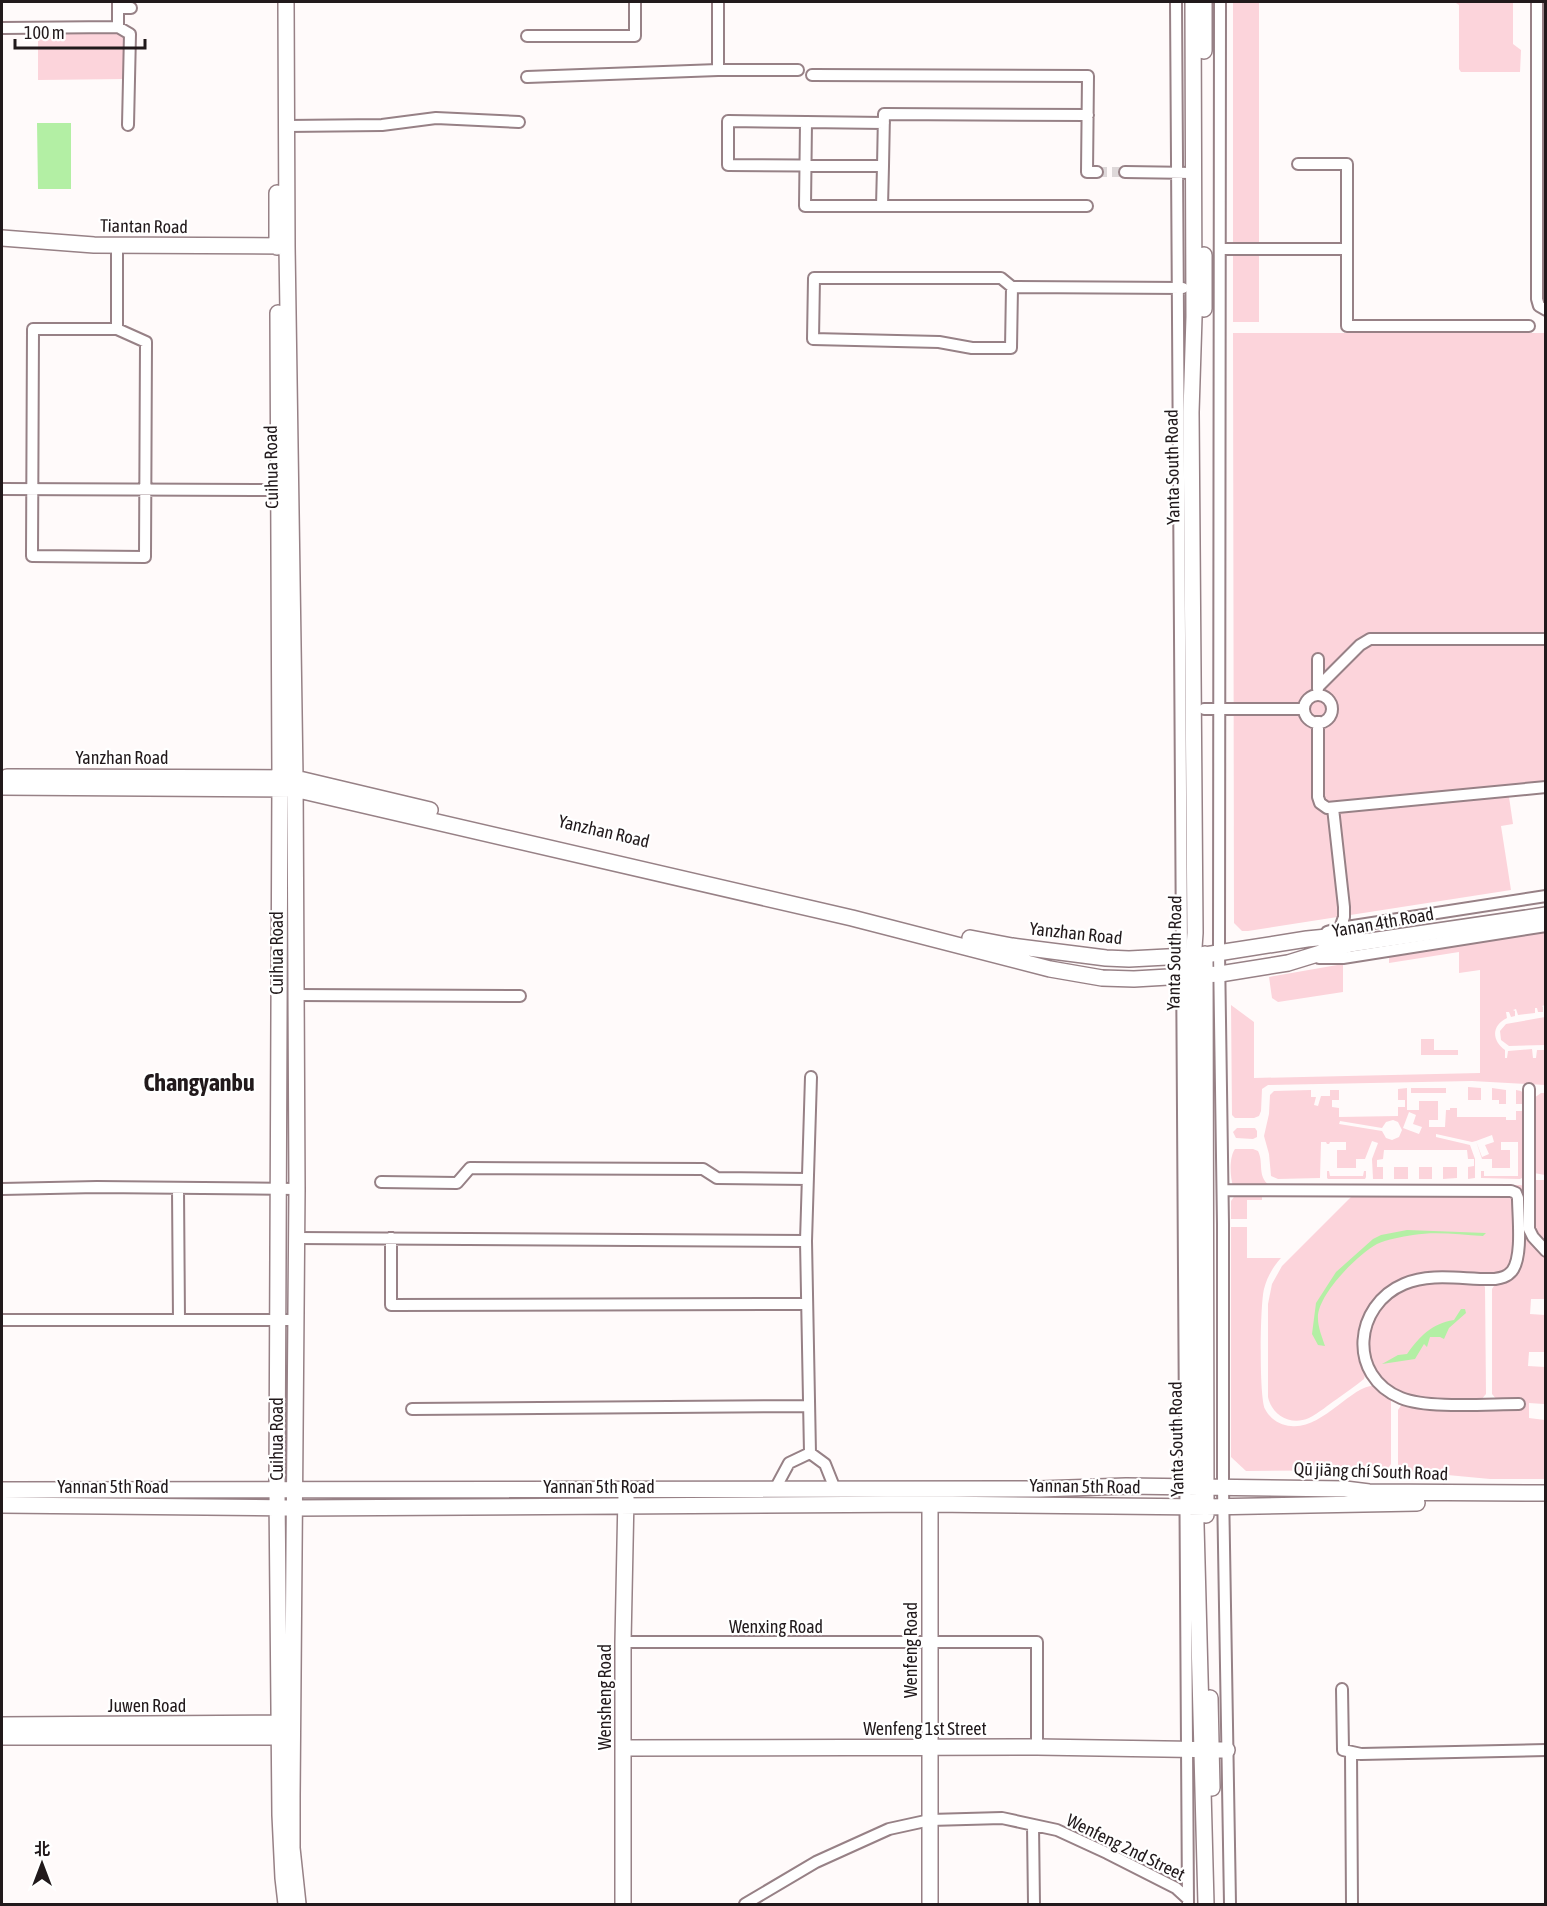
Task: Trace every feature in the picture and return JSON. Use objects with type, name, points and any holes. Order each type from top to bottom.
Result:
[{"type":"main road","name":"Cuihua Road","points":[[278,2],[287,783],[279,1189],[277,1507],[292,1848],[298,1905]]},
{"type":"main road","name":"Cuihua Road","points":[[286,2],[287,126],[282,246],[278,490],[296,996],[297,1189],[295,1508],[281,1850],[286,1905]]},
{"type":"main road","name":"Yanta South Road","points":[[1193,2],[1193,172],[1199,288],[1191,412],[1206,955]]},
{"type":"main road","name":"Yanta South Road","points":[[1204,2],[1199,288],[1206,955],[1191,976],[1195,1506],[1215,1905]]},
{"type":"main road","name":"Tiantan Road","points":[[2,238],[117,245],[282,246]]},
{"type":"main road","name":"Yanzhan Road","points":[[2,777],[287,783],[1012,946],[1106,958],[1206,955]]},
{"type":"main road","name":"Yanzhan Road","points":[[2,787],[287,783],[852,918],[1050,969],[1102,978],[1191,976]]},
{"type":"main road","name":"Yanan 4th Road","points":[[1206,955],[1545,905]]},
{"type":"main road","name":"Yanan 4th Road","points":[[1191,976],[1220,974],[1310,958],[1350,944],[1545,915]]},
{"type":"main road","name":"Qū jiāng chí South Road","points":[[1195,1487],[1345,1489],[1369,1492],[1545,1493]]},
{"type":"main road","name":"Yannan 5th Road","points":[[2,1490],[1195,1487]]},
{"type":"main road","name":"Wensheng Road","points":[[623,1905],[623,1642],[626,1490]]},
{"type":"main road","name":"Yannan 5th Road","points":[[2,1505],[295,1508],[930,1504],[1223,1507],[1398,1503],[1545,1504]]},
{"type":"main road","name":"Wenfeng Road","points":[[930,1504],[930,1905]]},
{"type":"main road","name":"Juwen Road","points":[[2,1725],[286,1730]]},
{"type":"main road","name":"Juwen Road","points":[[2,1737],[286,1730]]},
{"type":"main road","name":"Wenfeng 1st Street","points":[[623,1748],[1036,1747],[1227,1750]]},
{"type":"main road","name":"Yanta South Road","points":[[1206,1749],[1206,1905]]},
{"type":"street","points":[[527,36],[635,36],[635,2]]},
{"type":"street","points":[[718,2],[718,69]]},
{"type":"street","points":[[1176,2],[1178,957],[1191,976],[1195,1487]]},
{"type":"street","points":[[1220,2],[1220,709],[1206,955],[1220,974],[1223,1190],[1222,1487],[1230,1905]]},
{"type":"street","points":[[1537,2],[1537,299],[1539,306],[1545,310]]},
{"type":"street","points":[[118,27],[118,5],[131,8]]},
{"type":"street","points":[[2,28],[118,27],[130,34],[128,125]]},
{"type":"street","points":[[527,77],[718,69],[798,70]]},
{"type":"street","points":[[812,75],[1088,76],[1087,172],[1097,172]]},
{"type":"street","points":[[882,206],[884,114],[1088,115]]},
{"type":"street","points":[[287,126],[382,125],[436,118],[519,122]]},
{"type":"street","points":[[883,166],[728,165],[728,121],[884,123]]},
{"type":"street","points":[[806,122],[805,206],[1087,206]]},
{"type":"street","points":[[1298,164],[1347,164],[1347,326],[1529,326]]},
{"type":"street","points":[[1125,172],[1193,172]]},
{"type":"street","points":[[117,245],[117,329]]},
{"type":"street","points":[[1220,249],[1347,249]]},
{"type":"street","points":[[1012,287],[1011,348],[972,348],[939,342],[813,339],[814,278],[1001,278],[1012,287],[1199,288]]},
{"type":"street","points":[[33,329],[117,329],[146,342],[145,557],[32,556],[33,489],[33,329]]},
{"type":"street","points":[[2,489],[278,490]]},
{"type":"street","points":[[1318,659],[1318,691],[1327,699],[1331,709],[1327,719],[1318,722],[1308,719],[1304,709],[1308,699],[1318,691],[1360,645],[1370,639],[1545,639]]},
{"type":"street","points":[[1204,709],[1304,709]]},
{"type":"street","points":[[1318,722],[1318,797],[1322,805],[1333,808],[1545,787]]},
{"type":"street","points":[[1333,808],[1344,908],[1340,928]]},
{"type":"street","points":[[1307,939],[1340,928],[1545,896]]},
{"type":"street","points":[[1310,958],[1343,958],[1545,926]]},
{"type":"street","points":[[296,996],[520,996]]},
{"type":"street","points":[[810,1453],[806,1241],[811,1077]]},
{"type":"street","points":[[1529,1089],[1529,1229],[1545,1251]]},
{"type":"street","points":[[381,1182],[457,1184],[470,1168],[703,1169],[717,1178],[808,1179]]},
{"type":"street","points":[[2,1189],[97,1187],[297,1189]]},
{"type":"street","points":[[178,1189],[179,1320]]},
{"type":"street","points":[[1223,1190],[1511,1191],[1516,1193],[1518,1198],[1518,1249],[1516,1262],[1510,1273],[1495,1280],[1428,1278],[1402,1285],[1386,1295],[1374,1308],[1367,1322],[1363,1345],[1366,1362],[1374,1377],[1384,1389],[1400,1398],[1423,1403],[1519,1404]]},
{"type":"street","points":[[1193,1227],[1223,1226]]},
{"type":"street","points":[[297,1238],[806,1241]]},
{"type":"street","points":[[391,1238],[390,1305],[807,1304]]},
{"type":"street","points":[[2,1320],[296,1320]]},
{"type":"street","points":[[412,1409],[809,1406]]},
{"type":"street","points":[[810,1453],[825,1464],[835,1489]]},
{"type":"street","points":[[775,1489],[789,1463],[810,1453]]},
{"type":"street","points":[[1188,1902],[1184,1749],[1195,1506]]},
{"type":"street","name":"Wenxing Road","points":[[623,1642],[1037,1642],[1036,1747]]},
{"type":"street","points":[[1342,1689],[1343,1750],[1361,1754],[1545,1750]]},
{"type":"street","points":[[1351,1752],[1352,1905]]},
{"type":"street","name":"Wenfeng 2nd Street","points":[[745,1905],[760,1901],[816,1862],[890,1828],[930,1820],[1002,1818],[1057,1830],[1176,1888],[1188,1902]]},
{"type":"street","points":[[1033,1825],[1034,1905]]},
{"type":"shaded area","points":[[1233,2],[1259,2],[1259,242],[1233,242]]},
{"type":"shaded area","points":[[1423,2],[1513,2],[1513,44],[1521,50],[1520,72],[1461,72],[1459,69],[1459,5]]},
{"type":"shaded area","points":[[38,30],[117,30],[125,35],[125,79],[38,80]]},
{"type":"shaded area","points":[[37,123],[71,123],[71,189],[38,189]]},
{"type":"shaded area","points":[[1233,256],[1259,256],[1259,322],[1233,322]]},
{"type":"shaded area","points":[[1233,333],[1545,333],[1545,793],[1509,797],[1513,824],[1501,826],[1511,890],[1248,931],[1242,931],[1234,923]]},
{"type":"shaded area","points":[[1545,931],[1545,1005],[1542,1006],[1543,1012],[1538,1012],[1535,1008],[1535,1013],[1518,1015],[1516,1009],[1513,1010],[1515,1016],[1511,1017],[1509,1012],[1506,1012],[1507,1018],[1498,1025],[1495,1033],[1497,1042],[1505,1050],[1505,1058],[1507,1058],[1508,1051],[1532,1049],[1533,1058],[1536,1058],[1537,1050],[1545,1050],[1545,1085],[1472,1081],[1268,1085],[1262,1089],[1259,1116],[1235,1118],[1232,1115],[1231,1005],[1254,1022],[1254,1078],[1480,1073],[1480,970],[1459,973],[1459,952],[1389,963],[1389,956]]},
{"type":"shaded area","points":[[1343,964],[1343,992],[1278,1002],[1272,998],[1269,977]]},
{"type":"shaded area","points":[[1545,1017],[1545,1045],[1509,1046],[1501,1040],[1500,1031],[1506,1024]]},
{"type":"shaded area","points":[[1421,1039],[1434,1039],[1434,1050],[1458,1050],[1458,1055],[1421,1055]]},
{"type":"shaded area","points":[[1468,1087],[1481,1088],[1481,1100],[1468,1100]]},
{"type":"shaded area","points":[[1407,1088],[1407,1110],[1419,1110],[1419,1101],[1438,1101],[1438,1120],[1429,1120],[1429,1127],[1445,1127],[1446,1110],[1450,1108],[1457,1108],[1457,1117],[1506,1117],[1506,1120],[1516,1120],[1516,1111],[1523,1111],[1523,1104],[1516,1104],[1516,1090],[1521,1091],[1525,1095],[1524,1177],[1520,1179],[1481,1178],[1481,1171],[1484,1171],[1484,1176],[1518,1176],[1518,1142],[1501,1142],[1501,1150],[1510,1150],[1510,1168],[1492,1168],[1492,1159],[1482,1159],[1476,1141],[1436,1134],[1436,1137],[1470,1145],[1475,1159],[1475,1178],[1468,1179],[1468,1167],[1474,1166],[1474,1159],[1468,1159],[1467,1150],[1384,1150],[1383,1159],[1377,1160],[1377,1167],[1383,1167],[1383,1179],[1373,1179],[1372,1159],[1378,1143],[1372,1141],[1365,1159],[1356,1159],[1356,1168],[1337,1168],[1337,1150],[1346,1150],[1346,1142],[1327,1144],[1321,1142],[1320,1178],[1278,1179],[1271,1176],[1269,1154],[1264,1136],[1270,1095],[1274,1091],[1311,1090],[1311,1097],[1316,1097],[1314,1105],[1318,1106],[1321,1096],[1330,1096],[1330,1090],[1339,1090],[1339,1100],[1332,1100],[1332,1107],[1339,1108],[1339,1117],[1398,1116],[1398,1107],[1405,1107],[1405,1100],[1398,1100],[1398,1089]],"holes":[[[1409,1112],[1416,1115],[1413,1124],[1422,1127],[1419,1134],[1403,1128]],[[1393,1120],[1398,1122],[1402,1130],[1399,1137],[1392,1140],[1386,1138],[1382,1131],[1339,1124],[1340,1121],[1382,1128],[1386,1122]],[[1492,1135],[1494,1142],[1485,1145],[1489,1154],[1482,1157],[1476,1141]]]},
{"type":"shaded area","points":[[1411,1088],[1446,1088],[1446,1093],[1411,1093]]},
{"type":"shaded area","points":[[1492,1088],[1506,1090],[1506,1104],[1499,1104],[1499,1100],[1492,1100]]},
{"type":"shaded area","points":[[1545,1093],[1545,1175],[1534,1173],[1534,1098]]},
{"type":"shaded area","points":[[1237,1128],[1255,1128],[1257,1137],[1253,1139],[1236,1138],[1233,1132]]},
{"type":"shaded area","points":[[1235,1149],[1258,1151],[1263,1178],[1269,1185],[1524,1186],[1525,1228],[1545,1256],[1545,1299],[1531,1299],[1530,1314],[1545,1315],[1545,1352],[1529,1352],[1528,1366],[1545,1367],[1545,1414],[1544,1404],[1529,1403],[1529,1418],[1545,1420],[1545,1479],[1490,1479],[1405,1471],[1400,1469],[1398,1464],[1398,1410],[1402,1404],[1497,1400],[1492,1394],[1492,1289],[1496,1283],[1512,1276],[1520,1194],[1233,1186],[1231,1167]]},
{"type":"shaded area","points":[[1394,1167],[1408,1167],[1408,1179],[1394,1179]]},
{"type":"shaded area","points":[[1419,1167],[1432,1167],[1432,1179],[1419,1179]]},
{"type":"shaded area","points":[[1443,1167],[1457,1167],[1457,1178],[1443,1179]]},
{"type":"shaded area","points":[[1327,1171],[1330,1176],[1363,1176],[1366,1171],[1366,1177],[1365,1179],[1328,1179]]},
{"type":"shaded area","points":[[1545,1180],[1545,1246],[1533,1231],[1534,1182]]},
{"type":"shaded area","points":[[1236,1194],[1262,1194],[1262,1200],[1247,1200],[1247,1219],[1231,1219],[1231,1201]]},
{"type":"shaded area","points":[[1354,1194],[1514,1195],[1514,1258],[1504,1274],[1426,1275],[1370,1308],[1364,1379],[1313,1416],[1296,1421],[1289,1420],[1278,1414],[1270,1404],[1268,1397],[1268,1304],[1272,1284],[1282,1266]]},
{"type":"shaded area","points":[[1231,1227],[1247,1227],[1247,1258],[1281,1258],[1269,1276],[1263,1298],[1261,1370],[1263,1401],[1267,1413],[1283,1424],[1303,1425],[1315,1421],[1358,1391],[1376,1386],[1391,1399],[1391,1464],[1387,1470],[1246,1471],[1231,1457]]},
{"type":"shaded area","points":[[1407,1230],[1486,1233],[1483,1236],[1440,1233],[1413,1235],[1395,1238],[1369,1249],[1349,1266],[1324,1299],[1318,1319],[1325,1346],[1318,1345],[1312,1334],[1316,1303],[1336,1272],[1373,1239],[1381,1235]]},
{"type":"shaded area","points":[[1430,1281],[1482,1283],[1485,1287],[1486,1394],[1481,1400],[1429,1401],[1394,1391],[1372,1368],[1366,1339],[1378,1308],[1402,1288]]},
{"type":"shaded area","points":[[1461,1309],[1465,1309],[1466,1313],[1449,1328],[1444,1339],[1430,1337],[1427,1347],[1424,1344],[1415,1359],[1382,1364],[1398,1355],[1407,1354],[1427,1332],[1439,1324],[1454,1320]]},
{"type":"tunnel","points":[[1097,172],[1125,172]]},
{"type":"district","name":"Changyanbu","points":[[199,1082]]}]
